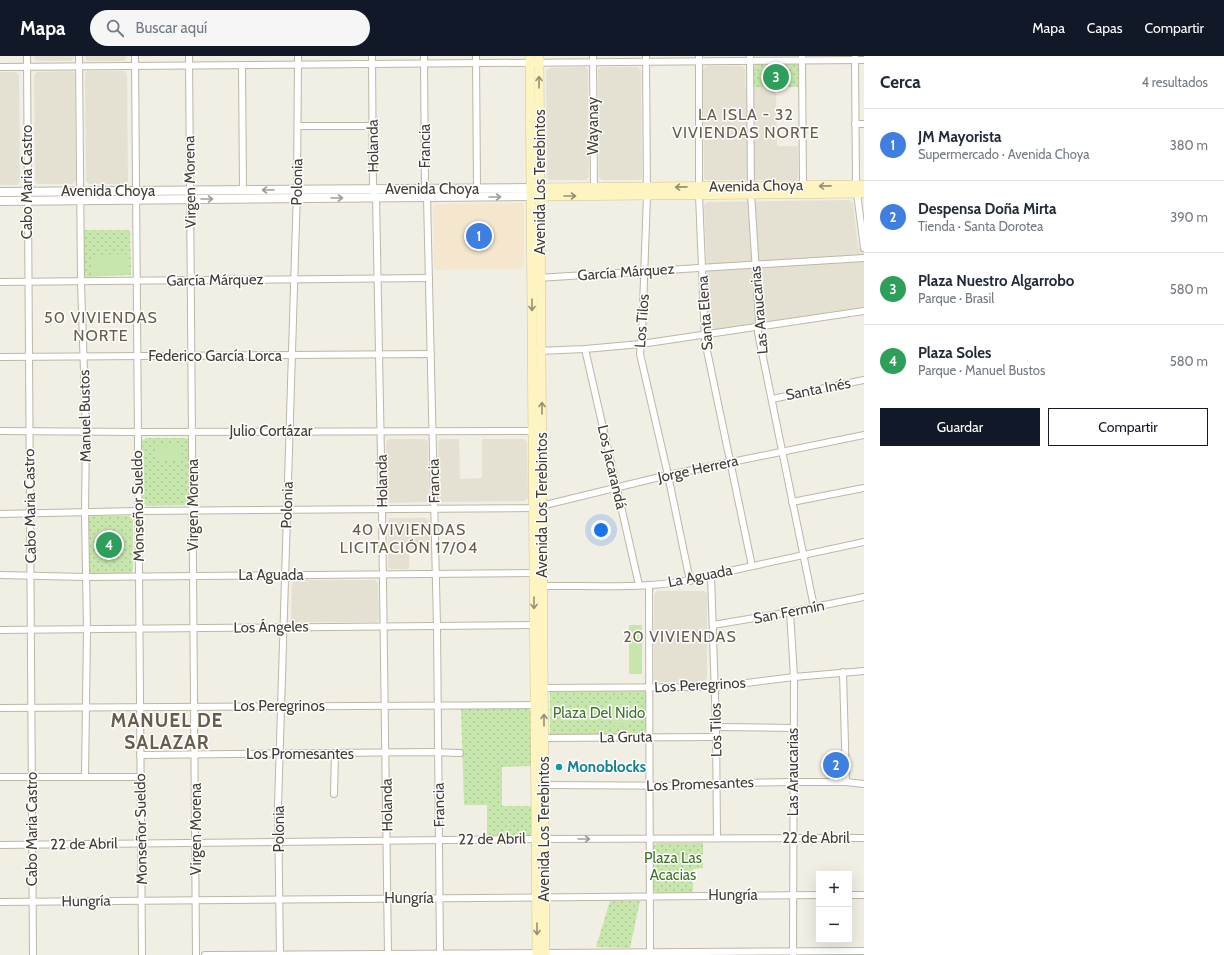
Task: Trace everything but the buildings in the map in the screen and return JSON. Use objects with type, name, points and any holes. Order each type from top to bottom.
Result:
[{"type":"main road","name":"Avenida Los Terebintos","points":[[535,59],[541,954]]},
{"type":"main road","name":"Avenida Choya","points":[[536,192],[860,189]]},
{"type":"main road","name":"Avenida Los Terebintos","points":[[539,688],[535,705],[539,738]]},
{"type":"street","name":"Cabo Maria Castro","points":[[27,56],[33,955]]},
{"type":"street","name":"Manuel Bustos","points":[[80,56],[81,282],[86,431],[85,577],[87,630],[85,777]]},
{"type":"street","name":"Monseñor Sueldo","points":[[135,56],[142,955]]},
{"type":"street","name":"Virgen Morena","points":[[189,56],[196,955]]},
{"type":"street","name":"Polonia","points":[[280,955],[280,754],[284,575],[297,194],[298,56]]},
{"type":"street","name":"Holanda","points":[[372,56],[372,126],[381,431],[388,954]]},
{"type":"street","name":"Francia","points":[[424,56],[437,626],[440,954]]},
{"type":"street","points":[[476,56],[477,189]]},
{"type":"street","name":"Santa Elena","points":[[699,58],[699,191],[704,334],[752,566]]},
{"type":"street","name":"Las Araucarias","points":[[750,58],[751,190],[759,327],[758,333],[814,607]]},
{"type":"street","points":[[802,58],[803,190]]},
{"type":"street","points":[[0,66],[476,63],[535,59],[855,58],[864,60]]},
{"type":"street","points":[[855,58],[855,124],[864,248]]},
{"type":"street","name":"Wayanay","points":[[593,59],[594,192]]},
{"type":"street","name":"Los Tilos","points":[[646,59],[647,191],[645,272],[640,354],[668,475],[690,581]]},
{"type":"street","points":[[242,65],[243,191]]},
{"type":"street","points":[[855,124],[864,124]]},
{"type":"street","points":[[298,126],[372,126]]},
{"type":"street","name":"Avenida Choya","points":[[426,193],[477,189],[536,192]]},
{"type":"street","name":"Avenida Choya","points":[[190,195],[243,191],[297,194]]},
{"type":"street","name":"Avenida Choya","points":[[0,192],[28,196],[80,196],[536,192]]},
{"type":"street","name":"Avenida Choya","points":[[0,201],[28,196]]},
{"type":"street","name":"García Márquez","points":[[536,278],[864,258]]},
{"type":"street","name":"García Márquez","points":[[0,282],[429,278]]},
{"type":"street","points":[[537,351],[585,350],[641,344],[864,311]]},
{"type":"street","name":"Los Jacarandá","points":[[585,350],[639,585]]},
{"type":"street","name":"Federico García Lorca","points":[[0,357],[431,354]]},
{"type":"street","name":"Santa Inés","points":[[772,399],[864,380]]},
{"type":"street","name":"Julio Cortázar","points":[[0,431],[537,431]]},
{"type":"street","name":"Jorge Herrera","points":[[0,514],[138,511],[434,509],[538,506],[668,475],[864,435]]},
{"type":"street","points":[[792,502],[864,488]]},
{"type":"street","name":"La Aguada","points":[[538,586],[649,585],[690,581],[711,575],[864,542]]},
{"type":"street","name":"La Aguada","points":[[0,575],[85,577],[538,573]]},
{"type":"street","name":"Los Tilos","points":[[711,575],[716,727],[717,838]]},
{"type":"street","points":[[649,585],[650,953]]},
{"type":"street","name":"San Fermín","points":[[713,625],[790,612],[864,597]]},
{"type":"street","name":"Las Araucarias","points":[[790,612],[794,677],[794,953]]},
{"type":"street","name":"Los Ángeles","points":[[0,630],[539,625]]},
{"type":"street","name":"Los Peregrinos","points":[[539,688],[715,686],[864,671]]},
{"type":"street","points":[[843,672],[846,782]]},
{"type":"street","name":"Los Peregrinos","points":[[0,708],[535,705]]},
{"type":"street","points":[[716,727],[793,728]]},
{"type":"street","name":"La Gruta","points":[[539,738],[716,737]]},
{"type":"street","name":"Los Promesantes","points":[[140,755],[386,753],[460,754]]},
{"type":"street","points":[[334,794],[335,754]]},
{"type":"street","points":[[0,777],[140,777]]},
{"type":"street","name":"Los Promesantes","points":[[540,785],[717,786],[728,784],[793,782],[846,782],[864,784]]},
{"type":"street","name":"22 de Abril","points":[[0,845],[650,838],[864,838]]},
{"type":"street","name":"Hungría","points":[[0,902],[816,895]]},
{"type":"street","points":[[852,895],[864,895]]},
{"type":"street","points":[[204,955],[794,953],[864,951]]},
{"type":"shaded area","points":[[34,56],[74,56],[74,58],[71,61],[37,61]]},
{"type":"shaded area","points":[[85,56],[127,57],[124,61],[87,61]]},
{"type":"shaded area","points":[[707,66],[742,66],[745,69],[745,87],[776,87],[777,146],[798,146],[798,178],[796,180],[706,180],[704,178],[703,69]]},
{"type":"shaded area","points":[[585,67],[588,70],[589,177],[586,180],[550,180],[547,178],[546,71],[549,68]]},
{"type":"shaded area","points":[[601,67],[637,67],[641,70],[642,178],[640,180],[602,180],[599,177],[598,70]]},
{"type":"shaded area","points":[[72,71],[75,74],[76,181],[72,184],[38,184],[35,182],[34,75],[37,72]]},
{"type":"shaded area","points":[[87,71],[124,71],[127,74],[128,181],[125,184],[89,184],[86,181],[85,74]]},
{"type":"shaded area","points":[[0,72],[16,72],[19,75],[20,182],[17,185],[0,185]]},
{"type":"shaded area","points":[[849,200],[853,203],[858,247],[864,253],[864,307],[713,330],[709,326],[704,205],[707,202]]},
{"type":"shaded area","points":[[522,203],[524,205],[524,265],[521,269],[437,270],[434,266],[433,207],[436,204]]},
{"type":"shaded area","points":[[389,439],[425,439],[428,442],[429,499],[426,502],[390,503],[387,500],[386,442]]},
{"type":"shaded area","points":[[441,439],[459,439],[460,479],[482,478],[482,439],[524,439],[527,442],[528,498],[525,501],[442,502],[439,499],[438,442]]},
{"type":"shaded area","points":[[390,518],[426,518],[429,520],[430,549],[409,549],[409,569],[391,569],[388,567],[388,521]]},
{"type":"shaded area","points":[[295,580],[375,580],[378,583],[379,619],[376,622],[294,622],[291,619],[292,583]]},
{"type":"shaded area","points":[[657,591],[704,591],[707,594],[707,679],[704,682],[657,682],[654,680],[654,594]]},
{"type":"green space","points":[[795,63],[800,67],[800,87],[753,87],[753,71],[757,64]]},
{"type":"green space","points":[[83,230],[130,230],[131,274],[84,276]]},
{"type":"green space","points":[[128,254],[128,274],[92,275],[92,255]]},
{"type":"green space","points":[[146,438],[188,439],[189,502],[186,505],[148,506],[142,501],[142,441]]},
{"type":"green space","points":[[181,445],[182,460],[155,460],[155,446]]},
{"type":"green space","points":[[129,516],[133,520],[132,572],[87,573],[88,517]]},
{"type":"green space","points":[[629,625],[642,625],[642,674],[629,674]]},
{"type":"green space","name":"Plaza Del Nido","points":[[647,690],[648,734],[550,735],[550,692]]},
{"type":"green space","points":[[612,699],[627,699],[627,726],[612,726]]},
{"type":"green space","points":[[526,708],[530,710],[531,714],[532,766],[502,767],[502,806],[532,806],[532,831],[530,835],[487,836],[487,805],[464,805],[461,709]]},
{"type":"green space","name":"Plaza Las Acacias","points":[[657,843],[703,843],[703,868],[693,869],[693,893],[657,893],[654,891],[653,848]]},
{"type":"green space","points":[[610,901],[640,901],[630,948],[596,947]]},
{"type":"place","name":"Plaza Nuestro Algarrobo","points":[[776,77]]},
{"type":"place","name":"JM Mayorista","points":[[479,236]]},
{"type":"place","name":"Plaza Soles","points":[[109,545]]},
{"type":"place","name":"Despensa Doña Mirta","points":[[836,765]]},
{"type":"place","name":"Monoblocks","points":[[559,767]]},
{"type":"district","name":"LA ISLA - 32 VIVIENDAS NORTE","points":[[746,123]]},
{"type":"district","name":"50 VIVIENDAS NORTE","points":[[101,326]]},
{"type":"district","name":"40 VIVIENDAS LICITACIÓN 17/04","points":[[409,538]]},
{"type":"district","name":"20 VIVIENDAS","points":[[680,636]]},
{"type":"district","name":"MANUEL DE SALAZAR","points":[[167,731]]}]
